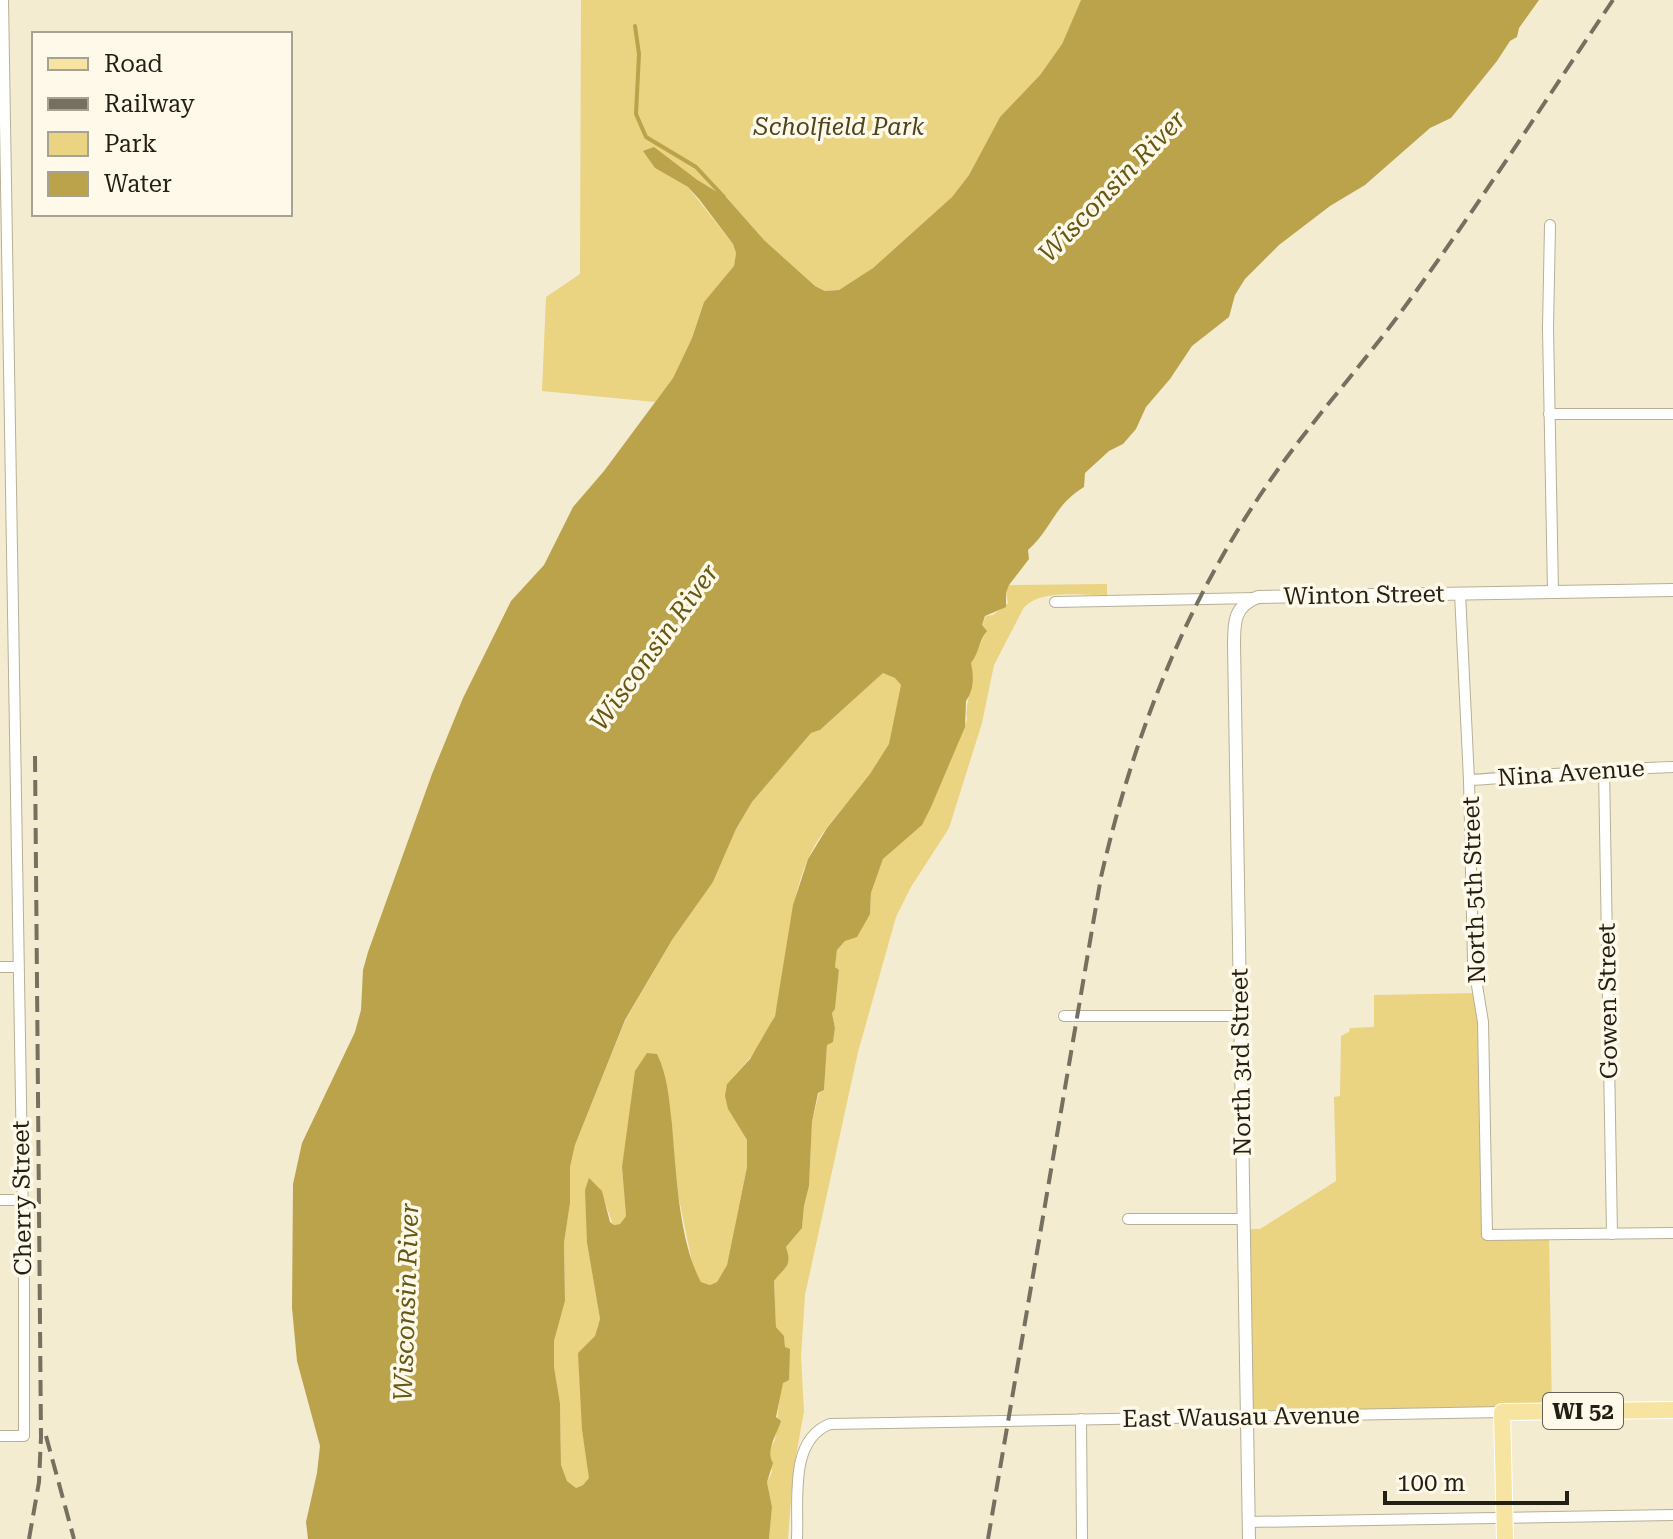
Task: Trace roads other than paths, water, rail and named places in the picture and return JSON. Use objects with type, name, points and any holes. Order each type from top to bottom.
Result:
[{"type":"main road","name":"East Wausau Avenue","points":[[1502,1412],[1668,1410]]},
{"type":"main road","points":[[1503,1460],[1507,1431],[1513,1422],[1520,1419],[1620,1416],[1668,1410]]},
{"type":"main road","points":[[1502,1412],[1505,1539]]},
{"type":"street","name":"Cherry Street","points":[[0,1436],[24,1436],[15,714],[4,365],[3,0]]},
{"type":"street","points":[[1550,225],[1549,414],[1553,592]]},
{"type":"street","points":[[1549,414],[1673,414]]},
{"type":"street","name":"Winton Street","points":[[1055,602],[1673,590]]},
{"type":"street","name":"North 5th Street","points":[[1460,593],[1473,961],[1483,1022],[1487,1235],[1612,1234]]},
{"type":"street","name":"North 3rd Street","points":[[1249,1539],[1234,626],[1239,608],[1258,597]]},
{"type":"street","points":[[0,715],[15,714]]},
{"type":"street","name":"Nina Avenue","points":[[1469,780],[1673,767]]},
{"type":"street","name":"Gowen Street","points":[[1604,769],[1612,1234]]},
{"type":"street","points":[[0,967],[18,967]]},
{"type":"street","points":[[1064,1016],[1240,1016]]},
{"type":"street","points":[[0,1200],[22,1200]]},
{"type":"street","points":[[1128,1219],[1244,1219]]},
{"type":"street","points":[[1612,1234],[1673,1233]]},
{"type":"street","name":"East Wausau Avenue","points":[[797,1539],[800,1465],[806,1446],[823,1427],[836,1423],[1502,1412]]},
{"type":"street","points":[[1081,1419],[1082,1539]]},
{"type":"street","points":[[1248,1522],[1673,1515]]},
{"type":"water","name":"Wisconsin River","points":[[1081,0],[1539,0],[1519,28],[1517,37],[1510,41],[1451,118],[1430,128],[1365,185],[1330,206],[1279,245],[1245,279],[1235,295],[1229,317],[1192,346],[1146,407],[1136,429],[1123,444],[1109,451],[1085,473],[1084,487],[1066,502],[1028,550],[1029,559],[1009,585],[1006,607],[985,616],[982,625],[987,631],[971,663],[973,683],[966,701],[965,727],[931,807],[922,825],[883,859],[871,893],[870,914],[857,937],[845,941],[837,950],[835,967],[839,970],[832,1013],[835,1028],[833,1042],[827,1045],[824,1090],[818,1093],[812,1122],[809,1186],[802,1228],[786,1247],[788,1263],[774,1281],[776,1327],[784,1336],[785,1347],[790,1349],[789,1380],[783,1383],[776,1417],[781,1421],[770,1453],[773,1463],[767,1482],[772,1507],[769,1539],[308,1539],[306,1522],[320,1446],[297,1361],[292,1308],[293,1184],[302,1143],[355,1032],[368,952],[432,774],[463,698],[511,601],[544,565],[573,507],[604,471],[673,378],[692,338],[704,302],[734,266],[736,253],[733,244],[699,199],[688,187],[655,168],[643,151],[654,147],[727,198],[764,240],[815,286],[825,291],[839,290],[873,268],[952,197],[969,175],[1000,117],[1040,75],[1062,44]],"holes":[[[883,673],[895,678],[901,685],[889,744],[808,859],[793,905],[775,1016],[750,1059],[727,1084],[725,1096],[728,1109],[747,1140],[747,1167],[727,1265],[717,1282],[710,1285],[701,1282],[688,1247],[680,1206],[668,1088],[657,1054],[647,1053],[635,1071],[622,1167],[626,1216],[620,1224],[610,1222],[602,1191],[589,1178],[585,1190],[587,1243],[600,1319],[595,1336],[578,1353],[582,1430],[589,1478],[576,1488],[567,1481],[561,1465],[560,1403],[554,1367],[554,1341],[565,1301],[564,1243],[570,1203],[570,1167],[575,1145],[625,1020],[672,940],[713,882],[736,829],[752,802],[811,733],[820,730]]]},
{"type":"waterway","points":[[635,26],[639,54],[636,114],[646,137],[696,167],[724,197]]},
{"type":"railway","points":[[988,1539],[1101,877],[1129,774],[1165,675],[1210,579],[1265,488],[1435,264],[1613,0]]},
{"type":"railway","points":[[29,1539],[39,1482],[41,1437],[35,755]]},
{"type":"railway","points":[[46,1436],[74,1539]]},
{"type":"park label","name":"Scholfield Park","points":[[839,127]]}]
